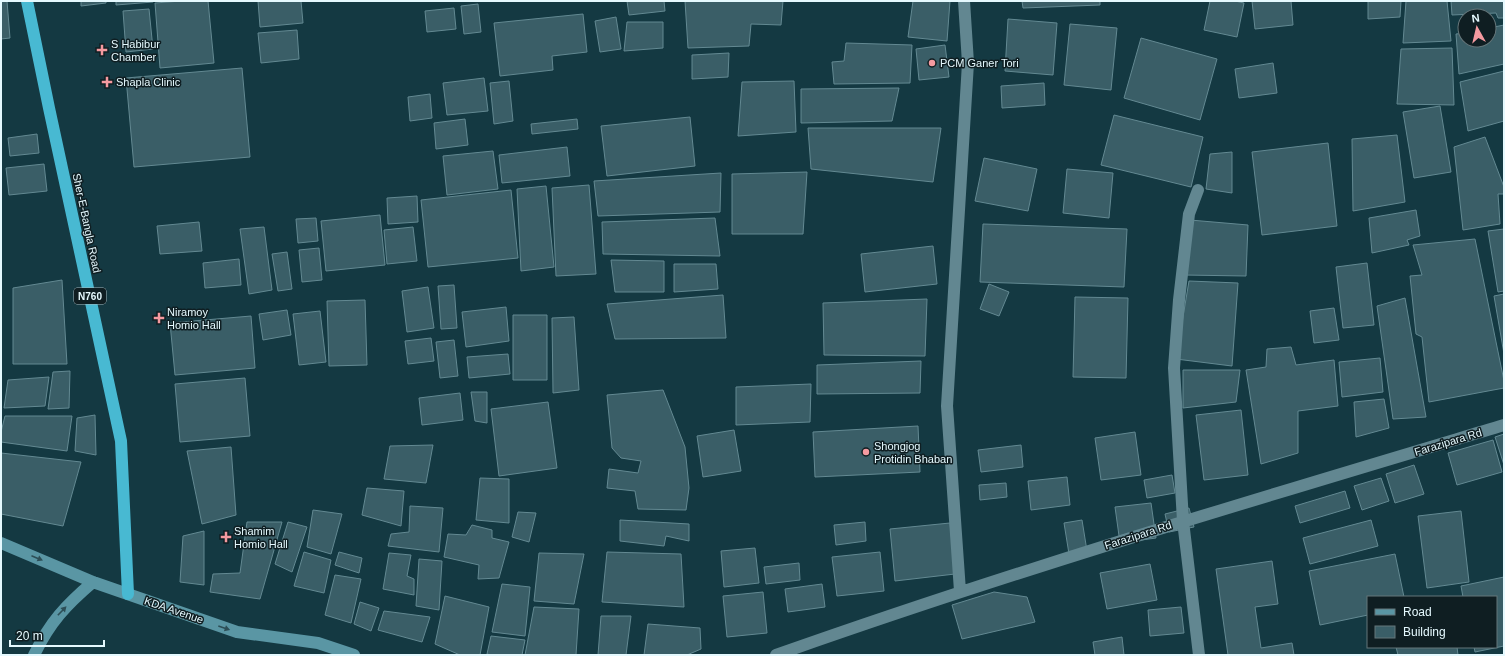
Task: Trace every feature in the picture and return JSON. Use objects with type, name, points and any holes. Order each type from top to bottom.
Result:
[{"type":"highway","name":"Sher-E-Bangla Road","points":[[27,1],[121,441],[128,594]]},
{"type":"main road","name":"KDA Avenue","points":[[1,543],[93,582],[237,632],[318,643],[354,655]]},
{"type":"main road","points":[[34,655],[43,636],[58,615],[93,582]]},
{"type":"street","points":[[960,591],[948,406],[968,63],[964,1]]},
{"type":"street","points":[[1198,190],[1189,214],[1179,300],[1174,368],[1183,521],[1199,655]]},
{"type":"street","name":"Farazipara Rd","points":[[776,655],[960,591],[1183,521],[1504,425]]},
{"type":"building","points":[[1,1],[7,1],[10,38],[1,39]]},
{"type":"building","points":[[81,1],[106,1],[106,3],[81,6]]},
{"type":"building","points":[[116,1],[153,1],[153,2],[116,5]]},
{"type":"building","points":[[208,1],[214,63],[160,68],[155,3]]},
{"type":"building","points":[[258,1],[301,1],[303,23],[260,27]]},
{"type":"building","points":[[627,1],[664,1],[665,11],[629,15]]},
{"type":"building","points":[[685,1],[783,1],[781,25],[751,24],[749,46],[688,48]]},
{"type":"building","points":[[913,1],[950,1],[947,41],[908,37]]},
{"type":"building","points":[[1022,1],[1100,1],[1100,5],[1023,8]]},
{"type":"building","points":[[1210,1],[1235,1],[1244,3],[1237,37],[1204,30]]},
{"type":"building","points":[[1252,1],[1291,1],[1293,25],[1255,29]]},
{"type":"building","points":[[1368,1],[1401,1],[1400,17],[1368,19]]},
{"type":"building","points":[[1406,1],[1447,1],[1451,41],[1403,43]]},
{"type":"building","points":[[1451,1],[1504,1],[1504,18],[1498,18],[1497,8],[1457,8],[1457,15],[1452,15]]},
{"type":"building","points":[[478,4],[481,32],[464,34],[461,6]]},
{"type":"building","points":[[454,8],[456,29],[427,32],[425,11]]},
{"type":"building","points":[[149,9],[153,49],[126,52],[123,11]]},
{"type":"building","points":[[583,14],[587,52],[552,56],[553,70],[500,76],[494,23]]},
{"type":"building","points":[[616,17],[621,49],[600,52],[595,21]]},
{"type":"building","points":[[1008,19],[1057,23],[1053,75],[1005,71]]},
{"type":"building","points":[[627,22],[663,22],[663,48],[624,51]]},
{"type":"building","points":[[1070,24],[1117,28],[1111,90],[1064,85]]},
{"type":"building","points":[[1504,25],[1504,64],[1459,74],[1457,48],[1497,48],[1497,26]]},
{"type":"building","points":[[297,30],[299,59],[261,63],[258,33]]},
{"type":"building","points":[[1141,38],[1217,59],[1200,120],[1124,98]]},
{"type":"building","points":[[846,43],[912,45],[910,83],[834,84],[832,62],[844,61]]},
{"type":"building","name":"PCM Ganer Tori","points":[[945,45],[949,77],[919,80],[916,49]]},
{"type":"building","points":[[1452,48],[1454,105],[1397,104],[1401,49]]},
{"type":"building","points":[[729,53],[728,77],[692,79],[692,55]]},
{"type":"building","points":[[1273,63],[1277,93],[1239,98],[1235,69]]},
{"type":"building","points":[[242,68],[250,157],[134,167],[126,78]]},
{"type":"building","points":[[1504,71],[1504,121],[1468,131],[1460,82]]},
{"type":"building","points":[[484,78],[488,111],[447,115],[443,83]]},
{"type":"building","points":[[509,81],[513,121],[494,124],[490,83]]},
{"type":"building","points":[[794,81],[796,132],[738,136],[742,82]]},
{"type":"building","points":[[1044,83],[1045,105],[1002,108],[1001,86]]},
{"type":"building","points":[[899,88],[892,121],[801,123],[801,89]]},
{"type":"building","points":[[430,94],[432,118],[410,121],[408,97]]},
{"type":"building","points":[[1440,106],[1451,172],[1414,178],[1403,112]]},
{"type":"building","points":[[1114,115],[1203,137],[1191,187],[1101,165]]},
{"type":"building","points":[[690,117],[695,166],[607,176],[601,126]]},
{"type":"building","points":[[465,119],[468,145],[436,149],[434,123]]},
{"type":"building","points":[[577,119],[578,129],[532,134],[531,124]]},
{"type":"building","points":[[808,128],[941,128],[933,182],[811,169]]},
{"type":"building","points":[[37,134],[39,153],[10,156],[8,138]]},
{"type":"building","points":[[1397,135],[1405,202],[1353,211],[1352,139]]},
{"type":"building","points":[[1485,137],[1504,187],[1504,194],[1498,194],[1500,224],[1463,230],[1454,147]]},
{"type":"building","points":[[1328,143],[1337,226],[1262,235],[1252,152]]},
{"type":"building","points":[[567,147],[570,176],[502,183],[499,155]]},
{"type":"building","points":[[493,151],[498,189],[447,195],[443,156]]},
{"type":"building","points":[[1232,152],[1232,193],[1206,189],[1210,154]]},
{"type":"building","points":[[984,158],[1037,169],[1028,211],[975,201]]},
{"type":"building","points":[[44,164],[47,191],[9,195],[6,168]]},
{"type":"building","points":[[1067,169],[1113,173],[1109,218],[1063,213]]},
{"type":"building","points":[[807,172],[803,234],[732,234],[732,174]]},
{"type":"building","points":[[721,173],[720,212],[598,216],[594,181]]},
{"type":"building","points":[[589,185],[596,274],[556,276],[552,188]]},
{"type":"building","points":[[546,186],[554,267],[521,271],[517,189]]},
{"type":"building","points":[[511,190],[518,258],[428,267],[421,200]]},
{"type":"building","points":[[417,196],[418,222],[388,224],[387,198]]},
{"type":"building","points":[[1416,210],[1420,236],[1407,240],[1409,245],[1372,253],[1369,218]]},
{"type":"building","points":[[380,215],[385,265],[326,271],[321,221]]},
{"type":"building","points":[[316,218],[318,241],[298,243],[296,219]]},
{"type":"building","points":[[715,218],[720,256],[603,254],[602,222]]},
{"type":"building","points":[[1190,220],[1248,225],[1246,276],[1183,275]]},
{"type":"building","points":[[199,222],[202,251],[160,254],[157,226]]},
{"type":"building","points":[[983,224],[1127,229],[1124,287],[980,282]]},
{"type":"building","points":[[264,227],[272,290],[249,294],[240,229]]},
{"type":"building","points":[[413,227],[417,261],[387,264],[384,230]]},
{"type":"building","points":[[1504,229],[1504,291],[1498,292],[1488,231]]},
{"type":"building","points":[[1475,239],[1504,381],[1504,388],[1429,402],[1422,337],[1416,334],[1410,276],[1422,275],[1413,245]]},
{"type":"building","points":[[933,246],[937,284],[865,292],[861,254]]},
{"type":"building","points":[[319,248],[322,280],[302,282],[299,250]]},
{"type":"building","points":[[287,252],[292,289],[278,291],[272,254]]},
{"type":"building","points":[[239,259],[241,285],[205,288],[203,263]]},
{"type":"building","points":[[611,260],[664,261],[664,292],[615,292]]},
{"type":"building","points":[[1367,263],[1374,325],[1343,328],[1336,267]]},
{"type":"building","points":[[674,264],[716,264],[718,289],[674,292]]},
{"type":"building","points":[[62,280],[67,364],[13,364],[13,288]]},
{"type":"building","points":[[1189,281],[1238,283],[1232,366],[1176,359]]},
{"type":"building","points":[[989,284],[1009,292],[999,316],[980,309]]},
{"type":"building","points":[[454,285],[457,328],[441,329],[438,286]]},
{"type":"building","points":[[428,287],[434,328],[407,332],[402,291]]},
{"type":"building","points":[[1504,294],[1504,354],[1494,296]]},
{"type":"building","points":[[723,295],[726,338],[615,339],[607,304]]},
{"type":"building","points":[[1075,297],[1128,298],[1126,378],[1073,377]]},
{"type":"building","points":[[1405,298],[1426,417],[1393,419],[1377,306]]},
{"type":"building","points":[[927,299],[925,356],[824,355],[823,303]]},
{"type":"building","points":[[365,300],[367,365],[329,366],[327,301]]},
{"type":"building","points":[[506,307],[509,341],[466,347],[462,312]]},
{"type":"building","points":[[1334,308],[1339,340],[1314,343],[1310,311]]},
{"type":"building","points":[[287,310],[291,335],[263,340],[259,314]]},
{"type":"building","points":[[320,311],[326,362],[299,365],[293,314]]},
{"type":"building","points":[[513,315],[547,315],[547,380],[513,380]]},
{"type":"building","points":[[251,316],[255,368],[175,375],[170,323]]},
{"type":"building","points":[[574,317],[579,390],[553,393],[552,318]]},
{"type":"building","points":[[431,338],[434,361],[408,364],[405,341]]},
{"type":"building","points":[[454,340],[458,376],[440,378],[436,342]]},
{"type":"building","points":[[1291,347],[1296,365],[1334,360],[1338,406],[1298,411],[1298,453],[1261,464],[1246,370],[1266,367],[1267,349]]},
{"type":"building","points":[[508,354],[510,374],[469,378],[467,357]]},
{"type":"building","points":[[1380,358],[1383,392],[1342,397],[1339,362]]},
{"type":"building","points":[[921,361],[920,393],[817,394],[817,365]]},
{"type":"building","points":[[1183,370],[1240,370],[1236,402],[1183,408]]},
{"type":"building","points":[[70,371],[69,408],[48,409],[53,372]]},
{"type":"building","points":[[49,377],[45,406],[4,408],[8,380]]},
{"type":"building","points":[[245,378],[250,436],[180,442],[175,384]]},
{"type":"building","points":[[811,384],[810,422],[736,425],[736,387]]},
{"type":"building","points":[[663,390],[685,447],[689,488],[686,510],[638,509],[635,491],[607,488],[609,469],[638,473],[641,461],[621,458],[612,448],[607,395]]},
{"type":"building","points":[[471,392],[487,392],[487,423],[475,421]]},
{"type":"building","points":[[460,393],[463,420],[422,425],[419,398]]},
{"type":"building","points":[[1384,399],[1389,428],[1356,437],[1354,402]]},
{"type":"building","points":[[548,402],[557,468],[499,476],[491,409]]},
{"type":"building","points":[[1241,410],[1248,475],[1204,480],[1196,415]]},
{"type":"building","points":[[95,415],[96,455],[75,451],[77,418]]},
{"type":"building","points":[[5,416],[72,416],[67,451],[1,442],[1,432]]},
{"type":"building","name":"Shongjog Protidin Bhaban","points":[[918,426],[920,472],[815,477],[813,432]]},
{"type":"building","points":[[734,430],[741,471],[703,477],[697,436]]},
{"type":"building","points":[[1135,432],[1141,475],[1101,480],[1095,438]]},
{"type":"building","points":[[1504,434],[1504,465],[1495,437]]},
{"type":"building","points":[[1493,440],[1502,472],[1457,485],[1448,453]]},
{"type":"building","points":[[433,445],[426,483],[384,479],[390,446]]},
{"type":"building","points":[[1021,445],[1023,467],[981,472],[978,450]]},
{"type":"building","points":[[231,447],[236,515],[202,524],[187,451]]},
{"type":"building","points":[[1,453],[81,462],[63,526],[1,514]]},
{"type":"building","points":[[1414,465],[1424,494],[1395,503],[1386,474]]},
{"type":"building","points":[[1172,475],[1175,493],[1147,498],[1144,480]]},
{"type":"building","points":[[1067,477],[1070,505],[1031,510],[1028,481]]},
{"type":"building","points":[[480,478],[509,479],[509,523],[476,520]]},
{"type":"building","points":[[1381,478],[1389,501],[1362,510],[1354,486]]},
{"type":"building","points":[[1006,483],[1007,497],[980,500],[979,485]]},
{"type":"building","points":[[367,488],[404,491],[401,526],[362,515]]},
{"type":"building","points":[[1345,491],[1350,508],[1300,523],[1295,506]]},
{"type":"building","points":[[1151,503],[1156,538],[1120,543],[1115,507]]},
{"type":"building","points":[[410,506],[443,508],[439,552],[388,546],[391,534],[409,532]]},
{"type":"building","points":[[1189,508],[1194,527],[1169,532],[1165,514]]},
{"type":"building","points":[[313,510],[342,514],[331,554],[307,547]]},
{"type":"building","points":[[1461,511],[1469,582],[1427,588],[1418,516]]},
{"type":"building","points":[[518,512],[536,513],[529,542],[512,537]]},
{"type":"building","points":[[620,520],[689,524],[689,541],[666,536],[664,546],[620,541]]},
{"type":"building","points":[[1082,520],[1087,551],[1069,554],[1064,523]]},
{"type":"building","points":[[1371,520],[1378,546],[1310,564],[1303,538]]},
{"type":"building","points":[[247,522],[282,522],[260,599],[210,592],[213,574],[240,573]]},
{"type":"building","points":[[288,522],[307,527],[292,572],[275,564]]},
{"type":"building","points":[[865,522],[866,541],[836,545],[834,525]]},
{"type":"building","points":[[950,523],[955,574],[895,581],[890,529]]},
{"type":"building","points":[[472,525],[492,530],[492,538],[509,542],[499,578],[478,579],[479,565],[444,557],[448,534],[466,535]]},
{"type":"building","points":[[204,531],[204,585],[180,582],[183,536]]},
{"type":"building","points":[[755,548],[759,583],[724,587],[721,551]]},
{"type":"building","points":[[304,552],[331,560],[324,593],[294,586]]},
{"type":"building","points":[[339,552],[362,558],[359,573],[335,565]]},
{"type":"building","points":[[607,552],[681,554],[684,607],[602,602]]},
{"type":"building","points":[[880,552],[884,591],[837,596],[832,557]]},
{"type":"building","points":[[389,553],[411,555],[407,576],[414,579],[414,595],[383,589]]},
{"type":"building","points":[[539,553],[584,554],[574,604],[534,601]]},
{"type":"building","points":[[1395,554],[1404,596],[1367,596],[1367,615],[1320,625],[1309,571]]},
{"type":"building","points":[[419,559],[442,561],[439,610],[416,606]]},
{"type":"building","points":[[1272,561],[1278,604],[1255,607],[1261,648],[1292,643],[1294,655],[1228,655],[1216,569]]},
{"type":"building","points":[[799,563],[800,580],[766,584],[764,567]]},
{"type":"building","points":[[1150,564],[1157,600],[1107,609],[1100,573]]},
{"type":"building","points":[[335,575],[361,579],[351,623],[325,615]]},
{"type":"building","points":[[1504,577],[1504,646],[1497,647],[1497,596],[1463,596],[1461,586]]},
{"type":"building","points":[[502,584],[530,587],[525,636],[492,632]]},
{"type":"building","points":[[822,584],[825,607],[788,612],[785,589]]},
{"type":"building","points":[[763,592],[767,633],[727,637],[723,596]]},
{"type":"building","points":[[994,592],[1027,597],[1035,622],[962,639],[952,605]]},
{"type":"building","points":[[445,596],[489,607],[480,655],[460,655],[435,644]]},
{"type":"building","points":[[360,602],[379,608],[371,631],[354,624]]},
{"type":"building","points":[[534,607],[579,609],[576,655],[525,655]]},
{"type":"building","points":[[1181,607],[1184,633],[1150,636],[1148,610]]},
{"type":"building","points":[[384,611],[430,617],[422,642],[378,630]]},
{"type":"building","points":[[601,616],[631,616],[626,655],[598,655]]},
{"type":"building","points":[[648,624],[700,628],[701,649],[687,655],[644,655]]},
{"type":"building","points":[[491,636],[525,640],[522,655],[487,654]]},
{"type":"building","points":[[1122,637],[1124,655],[1095,655],[1093,642]]},
{"type":"building","points":[[1396,648],[1457,648],[1458,655],[1398,655]]},
{"type":"building","points":[[1474,648],[1494,648],[1475,652]]},
{"type":"place","name":"S Habibur Chamber","points":[[102,50]]},
{"type":"place","name":"PCM Ganer Tori","points":[[932,63]]},
{"type":"place","name":"Shapla Clinic","points":[[107,82]]},
{"type":"place","name":"Niramoy Homio Hall","points":[[159,318]]},
{"type":"place","name":"Shongjog Protidin Bhaban","points":[[866,452]]},
{"type":"place","name":"Shamim Homio Hall","points":[[226,537]]}]
